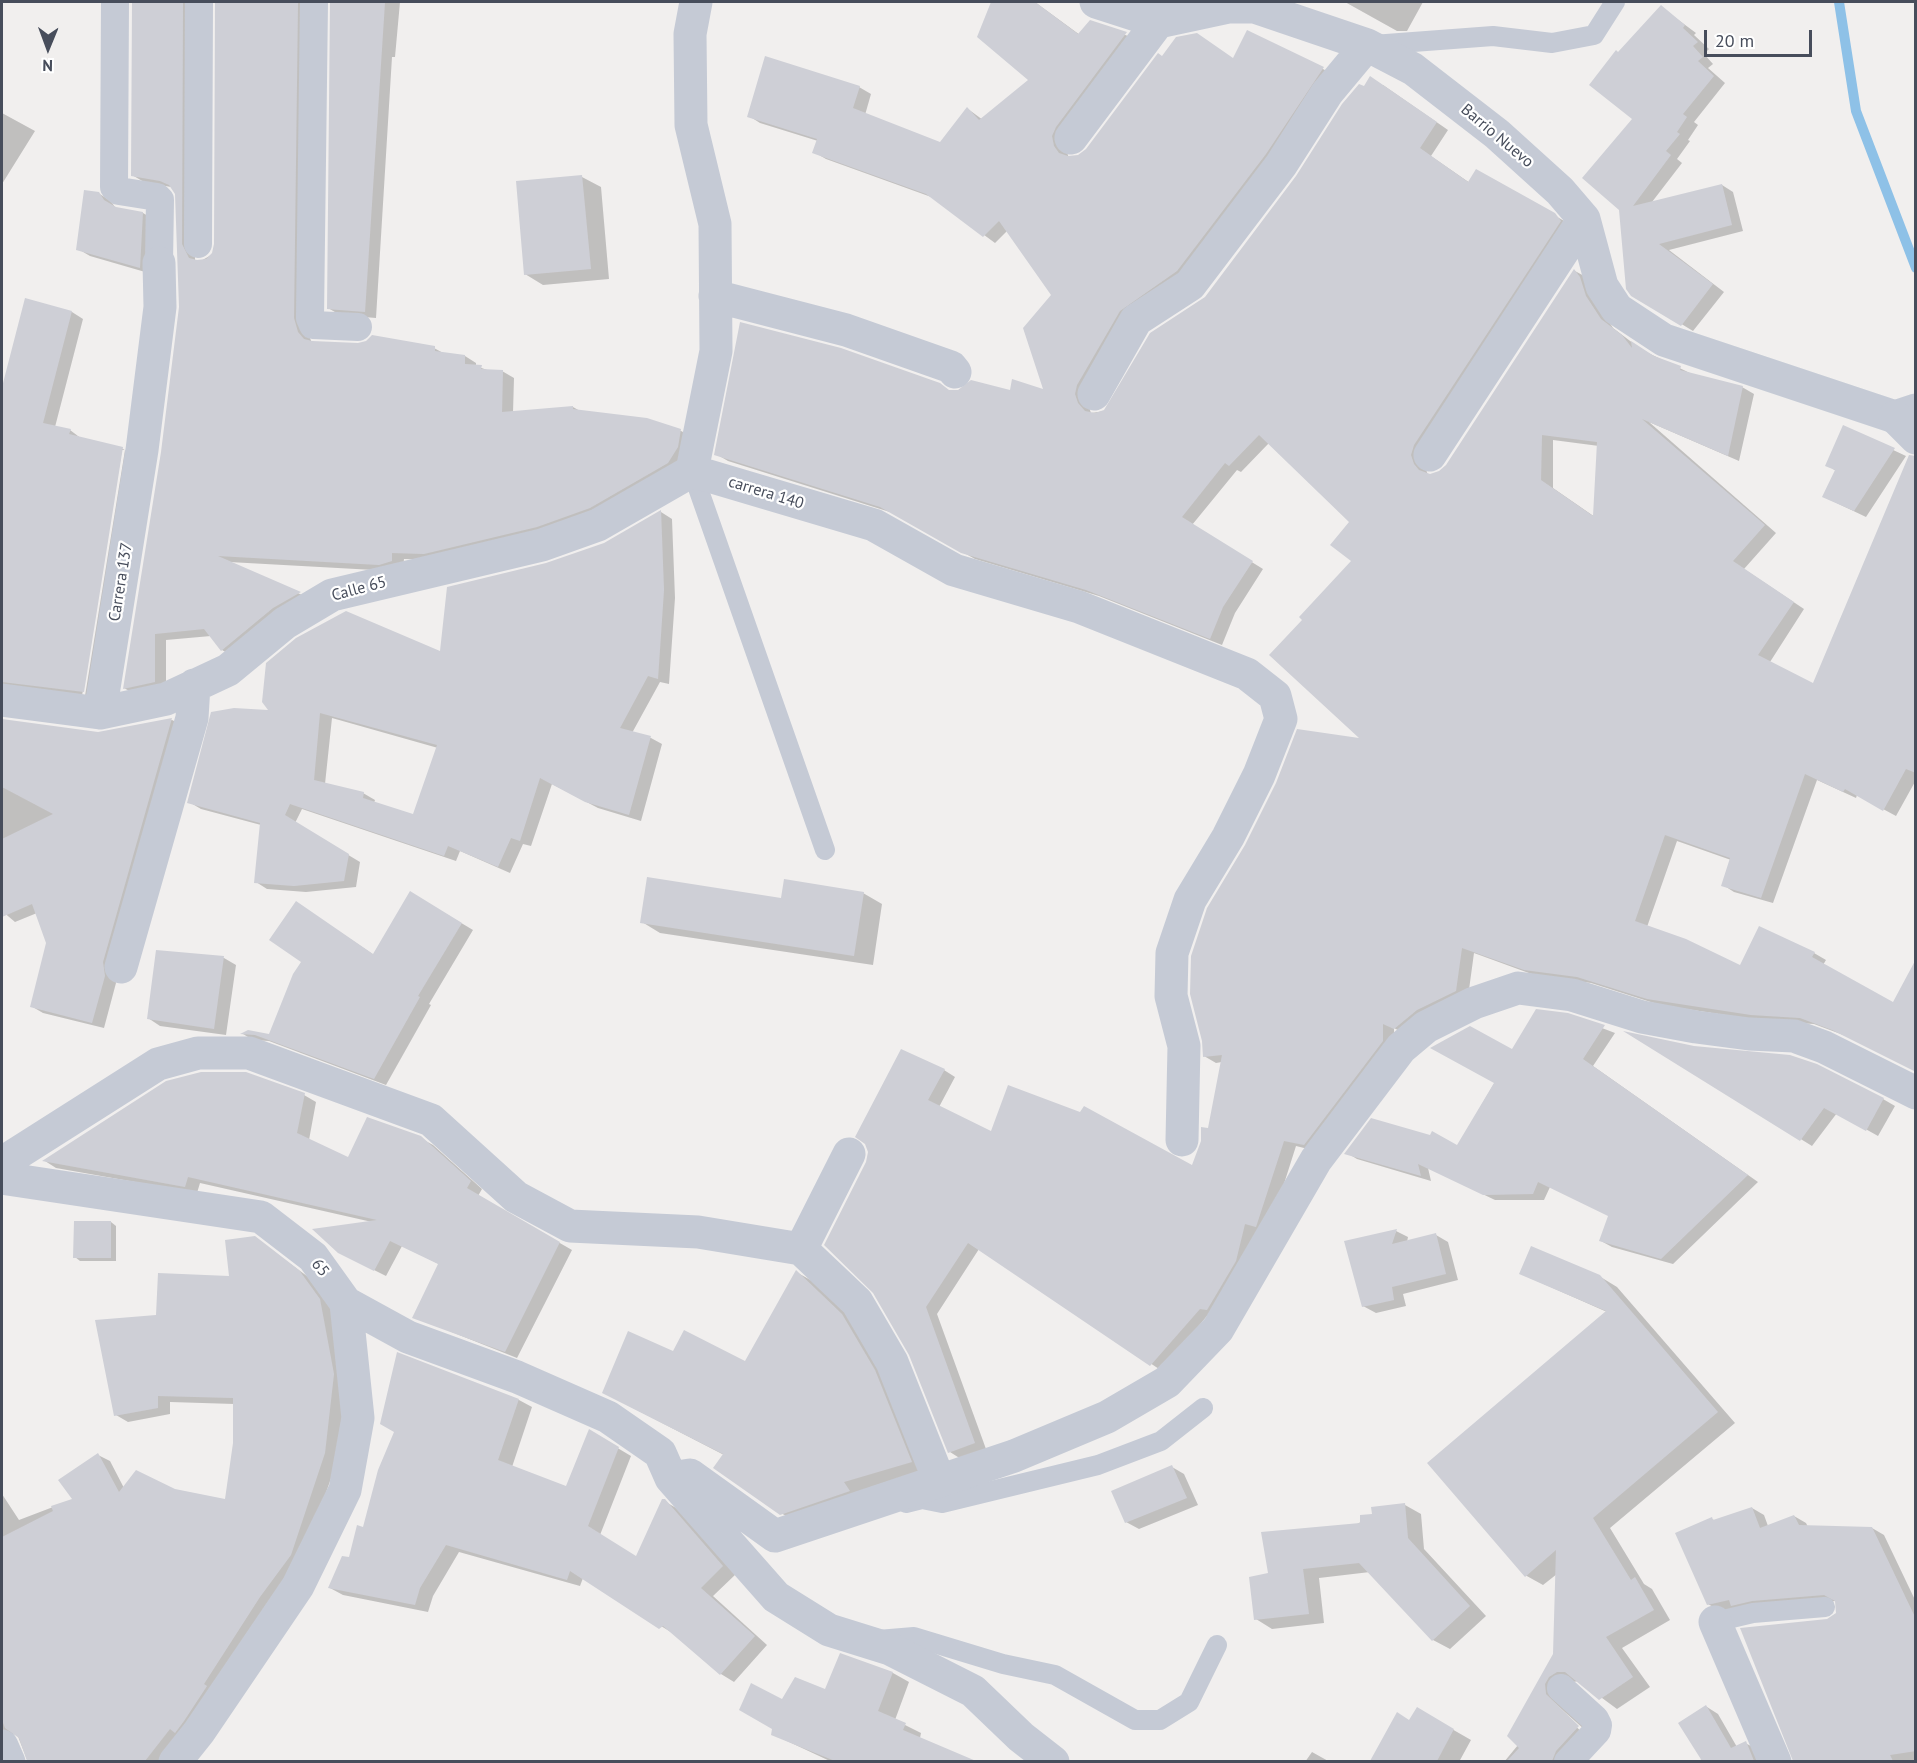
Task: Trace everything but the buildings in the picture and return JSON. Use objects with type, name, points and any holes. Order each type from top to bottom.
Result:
[{"type":"street","points":[[115,2],[114,187],[119,191],[157,197],[160,200],[159,263]]},
{"type":"street","points":[[198,244],[199,2]]},
{"type":"street","points":[[314,2],[310,318],[313,325],[358,327]]},
{"type":"street","points":[[692,471],[716,351],[715,224],[691,125],[690,34],[696,2]]},
{"type":"street","name":"Barrio Nuevo","points":[[1096,2],[1163,12],[1255,7],[1367,45],[1413,69],[1497,134],[1560,191],[1584,219],[1602,286],[1617,309],[1664,340],[1908,422]]},
{"type":"street","points":[[1071,138],[1163,12]]},
{"type":"street","points":[[1094,394],[1136,320],[1190,285],[1281,165],[1327,93],[1367,45]]},
{"type":"street","points":[[1430,455],[1584,219]]},
{"type":"street","name":"Carrera 137","points":[[100,713],[142,450],[160,307],[159,263]]},
{"type":"street","points":[[715,296],[846,330],[951,367],[956,372]]},
{"type":"street","name":"Calle 65","points":[[2,700],[100,713],[166,699],[228,670],[285,623],[332,594],[542,545],[598,525],[692,471]]},
{"type":"street","name":"carrera 140","points":[[692,471],[874,525],[954,570],[1079,607],[1247,674],[1275,696],[1281,719],[1227,837],[1190,900],[1172,953],[1171,996],[1184,1046],[1182,1140]]},
{"type":"street","points":[[121,967],[192,717],[194,686]]},
{"type":"street","points":[[672,1478],[690,1475],[775,1536],[1014,1456],[1107,1417],[1167,1383],[1218,1329],[1316,1160],[1401,1048],[1426,1027],[1474,1003],[1518,988],[1572,995],[1642,1017],[1704,1028],[1749,1034],[1794,1036],[1824,1047],[1916,1093]]},
{"type":"street","points":[[2,1163],[158,1064],[198,1053],[249,1053],[432,1120],[516,1197],[570,1226],[698,1232],[801,1249],[857,1302],[892,1362],[939,1480]]},
{"type":"street","points":[[801,1249],[849,1154]]},
{"type":"street","name":"65","points":[[2,1178],[261,1217],[312,1257],[346,1303]]},
{"type":"street","points":[[346,1303],[408,1336],[517,1377],[608,1417],[660,1453],[672,1478],[776,1597],[830,1630],[890,1649],[973,1691],[1022,1737],[1053,1761]]},
{"type":"street","points":[[175,1761],[199,1732],[298,1586],[345,1490],[358,1418],[346,1303]]},
{"type":"street","points":[[1715,1622],[1775,1761]]},
{"type":"street","points":[[1561,1688],[1595,1719],[1598,1725],[1597,1731],[1568,1761]]},
{"type":"street","points":[[2,1746],[9,1761]]},
{"type":"lane","points":[[1367,45],[1492,36],[1552,43],[1594,35],[1614,2]]},
{"type":"lane","points":[[692,471],[825,850]]},
{"type":"lane","points":[[775,1536],[922,1499],[942,1503],[1098,1465],[1161,1441],[1203,1408]]},
{"type":"lane","points":[[1715,1622],[1753,1613],[1825,1607]]},
{"type":"lane","points":[[863,1641],[914,1637],[1003,1664],[1055,1675],[1135,1720],[1160,1720],[1189,1702],[1217,1645]]},
{"type":"waterway","points":[[1839,2],[1856,111],[1916,268]]}]
